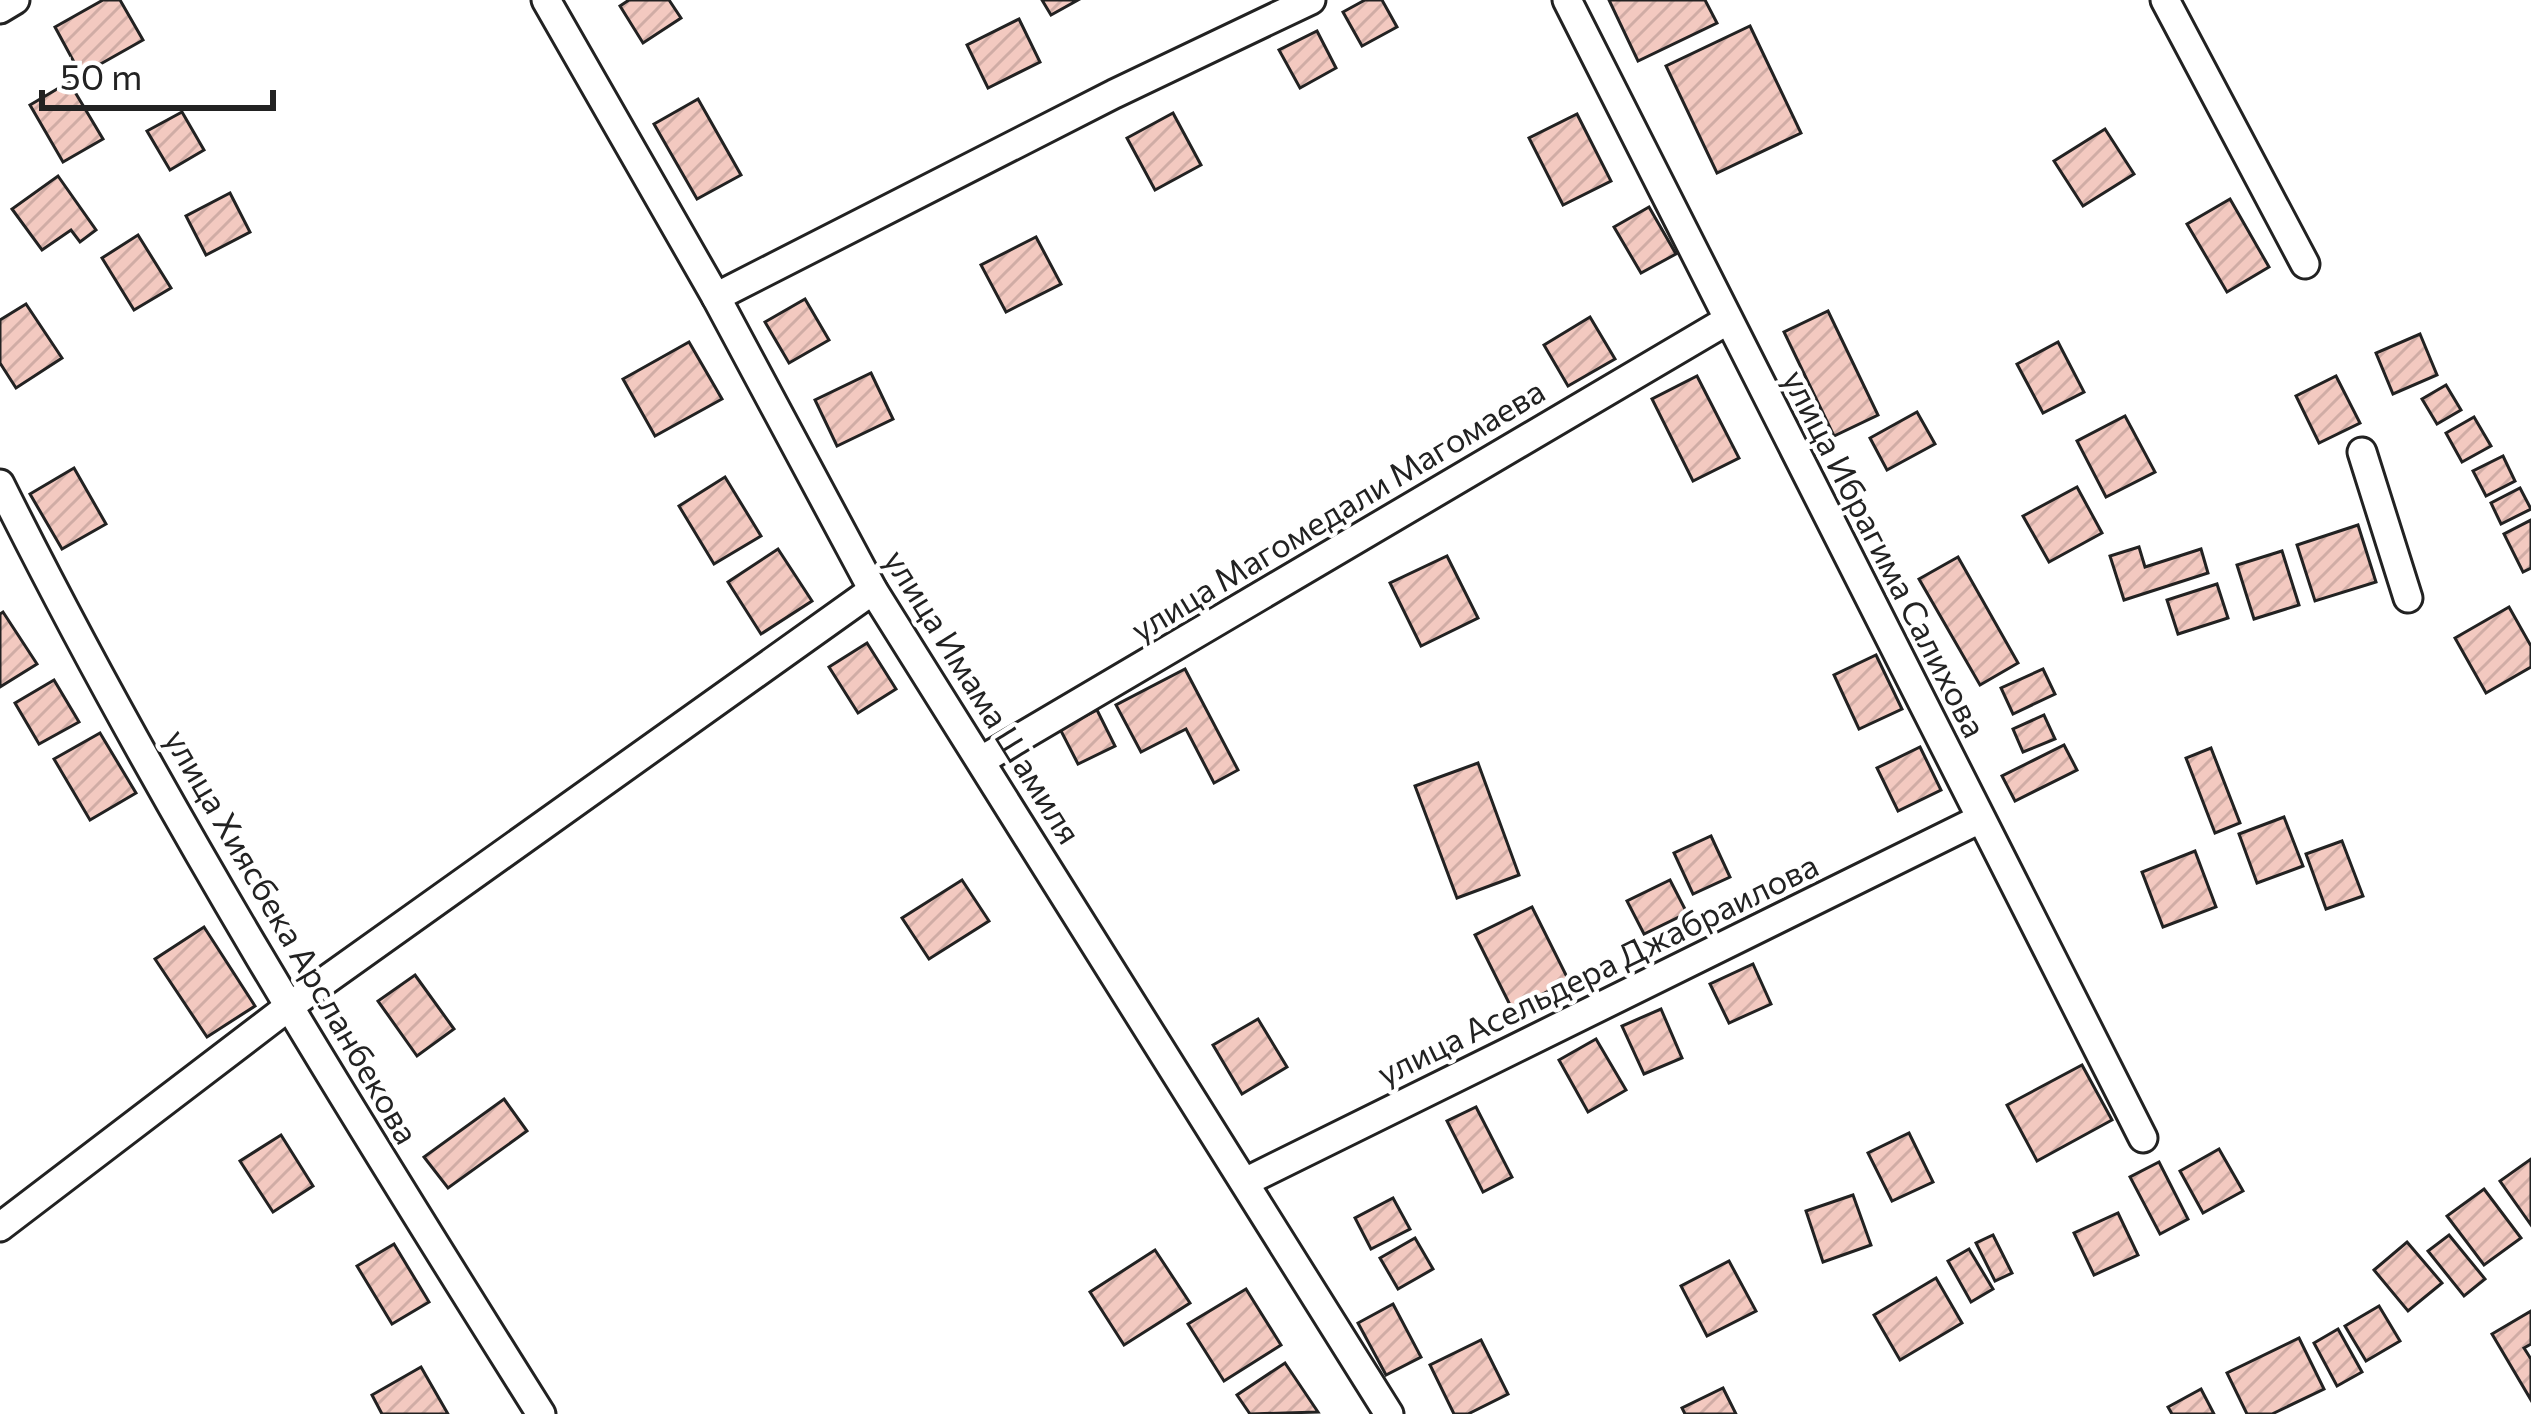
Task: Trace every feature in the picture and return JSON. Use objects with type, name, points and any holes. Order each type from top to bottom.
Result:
[{"type":"street","points":[[0,9],[15,0]]},
{"type":"street","name":"улица Имама Шамиля","points":[[546,0],[716,297],[873,590],[1389,1414]]},
{"type":"street","points":[[716,297],[1114,94],[1311,0]]},
{"type":"street","name":"улица Ибрагима Салихова","points":[[1567,0],[2143,1138]]},
{"type":"street","points":[[2164,0],[2305,264]]},
{"type":"street","name":"улица Магомедали Магомаева","points":[[982,760],[1728,320]]},
{"type":"street","points":[[2362,452],[2408,598]]},
{"type":"street","name":"улица Хиясбека Арсланбекова","points":[[0,484],[61,607],[287,1008],[542,1414]]},
{"type":"street","points":[[0,1227],[287,1008],[873,590]]},
{"type":"street","name":"улица Асельдера Джабраилова","points":[[1245,1182],[1980,819]]},
{"type":"building","points":[[103,0],[120,0],[143,40],[81,75],[55,27]]},
{"type":"building","points":[[629,0],[669,0],[681,18],[643,43],[620,6]]},
{"type":"building","points":[[1042,0],[1078,0],[1051,15]]},
{"type":"building","points":[[1365,0],[1382,0],[1397,27],[1362,46],[1343,12]]},
{"type":"building","points":[[1609,0],[1705,0],[1717,23],[1638,61]]},
{"type":"building","points":[[1019,19],[1040,62],[988,88],[967,45]]},
{"type":"building","points":[[1750,26],[1801,133],[1717,173],[1666,66]]},
{"type":"building","points":[[1317,31],[1336,68],[1300,88],[1279,50]]},
{"type":"building","points":[[69,82],[103,139],[63,162],[30,105]]},
{"type":"building","points":[[698,99],[741,175],[697,199],[654,124]]},
{"type":"building","points":[[182,112],[204,150],[170,170],[147,131]]},
{"type":"building","points":[[1173,113],[1201,165],[1155,190],[1127,138]]},
{"type":"building","points":[[1577,114],[1611,181],[1563,205],[1529,138]]},
{"type":"building","points":[[2105,129],[2134,174],[2083,206],[2054,161]]},
{"type":"building","points":[[58,176],[96,230],[80,242],[71,230],[42,250],[12,209]]},
{"type":"building","points":[[230,193],[250,232],[206,255],[186,216]]},
{"type":"building","points":[[2230,199],[2269,267],[2227,292],[2187,224]]},
{"type":"building","points":[[1649,207],[1676,254],[1641,273],[1614,227]]},
{"type":"building","points":[[138,235],[171,288],[134,310],[102,258]]},
{"type":"building","points":[[1036,237],[1061,284],[1006,312],[981,265]]},
{"type":"building","points":[[805,299],[829,340],[789,363],[765,322]]},
{"type":"building","points":[[26,304],[62,358],[16,388],[0,363],[0,320]]},
{"type":"building","points":[[1828,311],[1878,415],[1834,436],[1784,332]]},
{"type":"building","points":[[1590,317],[1615,359],[1568,386],[1544,345]]},
{"type":"building","points":[[2420,334],[2437,375],[2393,394],[2376,353]]},
{"type":"building","points":[[689,342],[722,399],[655,436],[623,379]]},
{"type":"building","points":[[2058,342],[2084,392],[2043,413],[2017,364]]},
{"type":"building","points":[[871,373],[893,419],[837,446],[815,400]]},
{"type":"building","points":[[1697,376],[1739,458],[1693,481],[1652,399]]},
{"type":"building","points":[[2336,376],[2360,423],[2319,443],[2296,396]]},
{"type":"building","points":[[2446,385],[2461,410],[2437,424],[2422,399]]},
{"type":"building","points":[[1917,412],[1935,444],[1887,470],[1870,438]]},
{"type":"building","points":[[2125,416],[2155,472],[2106,497],[2077,441]]},
{"type":"building","points":[[2474,417],[2491,446],[2462,462],[2446,433]]},
{"type":"building","points":[[2503,456],[2515,481],[2486,496],[2473,471]]},
{"type":"building","points":[[74,468],[106,524],[62,549],[30,494]]},
{"type":"building","points":[[725,477],[761,536],[714,564],[679,506]]},
{"type":"building","points":[[2077,487],[2102,533],[2049,562],[2023,516]]},
{"type":"building","points":[[2520,488],[2531,509],[2501,524],[2491,503]]},
{"type":"building","points":[[2531,520],[2531,568],[2523,572],[2504,534]]},
{"type":"building","points":[[2358,525],[2376,582],[2315,601],[2297,545]]},
{"type":"building","points":[[2139,547],[2145,567],[2201,549],[2208,573],[2124,600],[2110,556]]},
{"type":"building","points":[[778,549],[812,601],[761,634],[728,582]]},
{"type":"building","points":[[2282,551],[2299,605],[2254,619],[2237,565]]},
{"type":"building","points":[[1447,556],[1478,618],[1421,646],[1390,583]]},
{"type":"building","points":[[1958,557],[2018,663],[1980,685],[1919,579]]},
{"type":"building","points":[[2217,584],[2228,618],[2178,634],[2167,600]]},
{"type":"building","points":[[2509,607],[2531,646],[2531,667],[2486,693],[2455,638]]},
{"type":"building","points":[[3,612],[37,664],[0,687],[0,614]]},
{"type":"building","points":[[867,643],[896,689],[858,713],[829,667]]},
{"type":"building","points":[[1876,655],[1902,709],[1859,729],[1834,675]]},
{"type":"building","points":[[1185,669],[1238,770],[1214,783],[1186,729],[1141,752],[1116,705]]},
{"type":"building","points":[[2043,669],[2055,694],[2013,714],[2001,688]]},
{"type":"building","points":[[54,680],[79,722],[39,744],[15,703]]},
{"type":"building","points":[[1097,710],[1115,746],[1078,764],[1060,729]]},
{"type":"building","points":[[2044,715],[2055,739],[2023,752],[2013,729]]},
{"type":"building","points":[[100,733],[136,793],[90,820],[54,759]]},
{"type":"building","points":[[2064,745],[2077,770],[2015,801],[2002,776]]},
{"type":"building","points":[[1920,747],[1941,790],[1898,811],[1877,768]]},
{"type":"building","points":[[2211,748],[2240,823],[2215,833],[2186,758]]},
{"type":"building","points":[[1478,763],[1519,875],[1457,898],[1415,786]]},
{"type":"building","points":[[2284,817],[2303,866],[2257,883],[2239,834]]},
{"type":"building","points":[[1711,836],[1730,877],[1693,894],[1674,853]]},
{"type":"building","points":[[2342,841],[2363,896],[2326,909],[2306,854]]},
{"type":"building","points":[[2195,851],[2216,907],[2163,927],[2142,872]]},
{"type":"building","points":[[962,880],[989,921],[929,959],[902,918]]},
{"type":"building","points":[[1670,880],[1687,913],[1644,934],[1627,901]]},
{"type":"building","points":[[1532,907],[1569,981],[1512,1009],[1475,935]]},
{"type":"building","points":[[204,927],[255,1006],[207,1037],[155,959]]},
{"type":"building","points":[[1753,964],[1771,1004],[1729,1023],[1710,984]]},
{"type":"building","points":[[415,975],[454,1029],[417,1056],[378,1001]]},
{"type":"building","points":[[1661,1009],[1682,1058],[1644,1074],[1622,1026]]},
{"type":"building","points":[[1258,1019],[1287,1067],[1242,1094],[1213,1045]]},
{"type":"building","points":[[1596,1039],[1626,1090],[1588,1112],[1559,1060]]},
{"type":"building","points":[[2082,1065],[2112,1120],[2037,1161],[2007,1105]]},
{"type":"building","points":[[504,1099],[527,1131],[448,1188],[424,1157]]},
{"type":"building","points":[[1476,1107],[1512,1177],[1483,1192],[1447,1121]]},
{"type":"building","points":[[1909,1133],[1933,1182],[1892,1201],[1868,1153]]},
{"type":"building","points":[[281,1135],[313,1186],[273,1212],[240,1161]]},
{"type":"building","points":[[2219,1149],[2243,1191],[2203,1213],[2180,1171]]},
{"type":"building","points":[[2531,1159],[2531,1225],[2500,1181]]},
{"type":"building","points":[[2159,1162],[2188,1219],[2160,1234],[2130,1177]]},
{"type":"building","points":[[2484,1189],[2521,1238],[2484,1265],[2447,1216]]},
{"type":"building","points":[[1853,1195],[1871,1245],[1823,1262],[1806,1211]]},
{"type":"building","points":[[1393,1198],[1410,1229],[1371,1249],[1355,1218]]},
{"type":"building","points":[[2118,1213],[2138,1255],[2094,1275],[2074,1233]]},
{"type":"building","points":[[1993,1235],[2012,1273],[1995,1281],[1976,1243]]},
{"type":"building","points":[[2449,1235],[2485,1279],[2464,1296],[2428,1251]]},
{"type":"building","points":[[1415,1238],[1433,1269],[1398,1289],[1380,1258]]},
{"type":"building","points":[[2407,1242],[2442,1283],[2408,1311],[2374,1270]]},
{"type":"building","points":[[394,1244],[429,1302],[392,1324],[357,1266]]},
{"type":"building","points":[[1969,1249],[1993,1289],[1971,1302],[1948,1261]]},
{"type":"building","points":[[1155,1250],[1190,1303],[1124,1345],[1090,1292]]},
{"type":"building","points":[[1729,1261],[1756,1311],[1707,1336],[1681,1286]]},
{"type":"building","points":[[1936,1278],[1962,1323],[1900,1360],[1874,1315]]},
{"type":"building","points":[[1246,1289],[1281,1345],[1224,1381],[1188,1324]]},
{"type":"building","points":[[1393,1304],[1421,1357],[1386,1375],[1358,1323]]},
{"type":"building","points":[[2379,1306],[2400,1341],[2366,1361],[2345,1326]]},
{"type":"building","points":[[2531,1311],[2531,1344],[2524,1348],[2531,1359],[2531,1400],[2492,1334]]},
{"type":"building","points":[[2338,1329],[2362,1372],[2337,1386],[2314,1343]]},
{"type":"building","points":[[2299,1338],[2324,1389],[2272,1414],[2247,1414],[2227,1373]]},
{"type":"building","points":[[1481,1340],[1508,1394],[1468,1414],[1454,1414],[1430,1365]]},
{"type":"building","points":[[1285,1363],[1318,1412],[1250,1414],[1237,1395]]},
{"type":"building","points":[[421,1367],[448,1414],[382,1414],[372,1395]]},
{"type":"building","points":[[1723,1388],[1736,1414],[1685,1414],[1682,1408]]},
{"type":"building","points":[[2201,1389],[2214,1414],[2172,1414],[2168,1407]]}]
